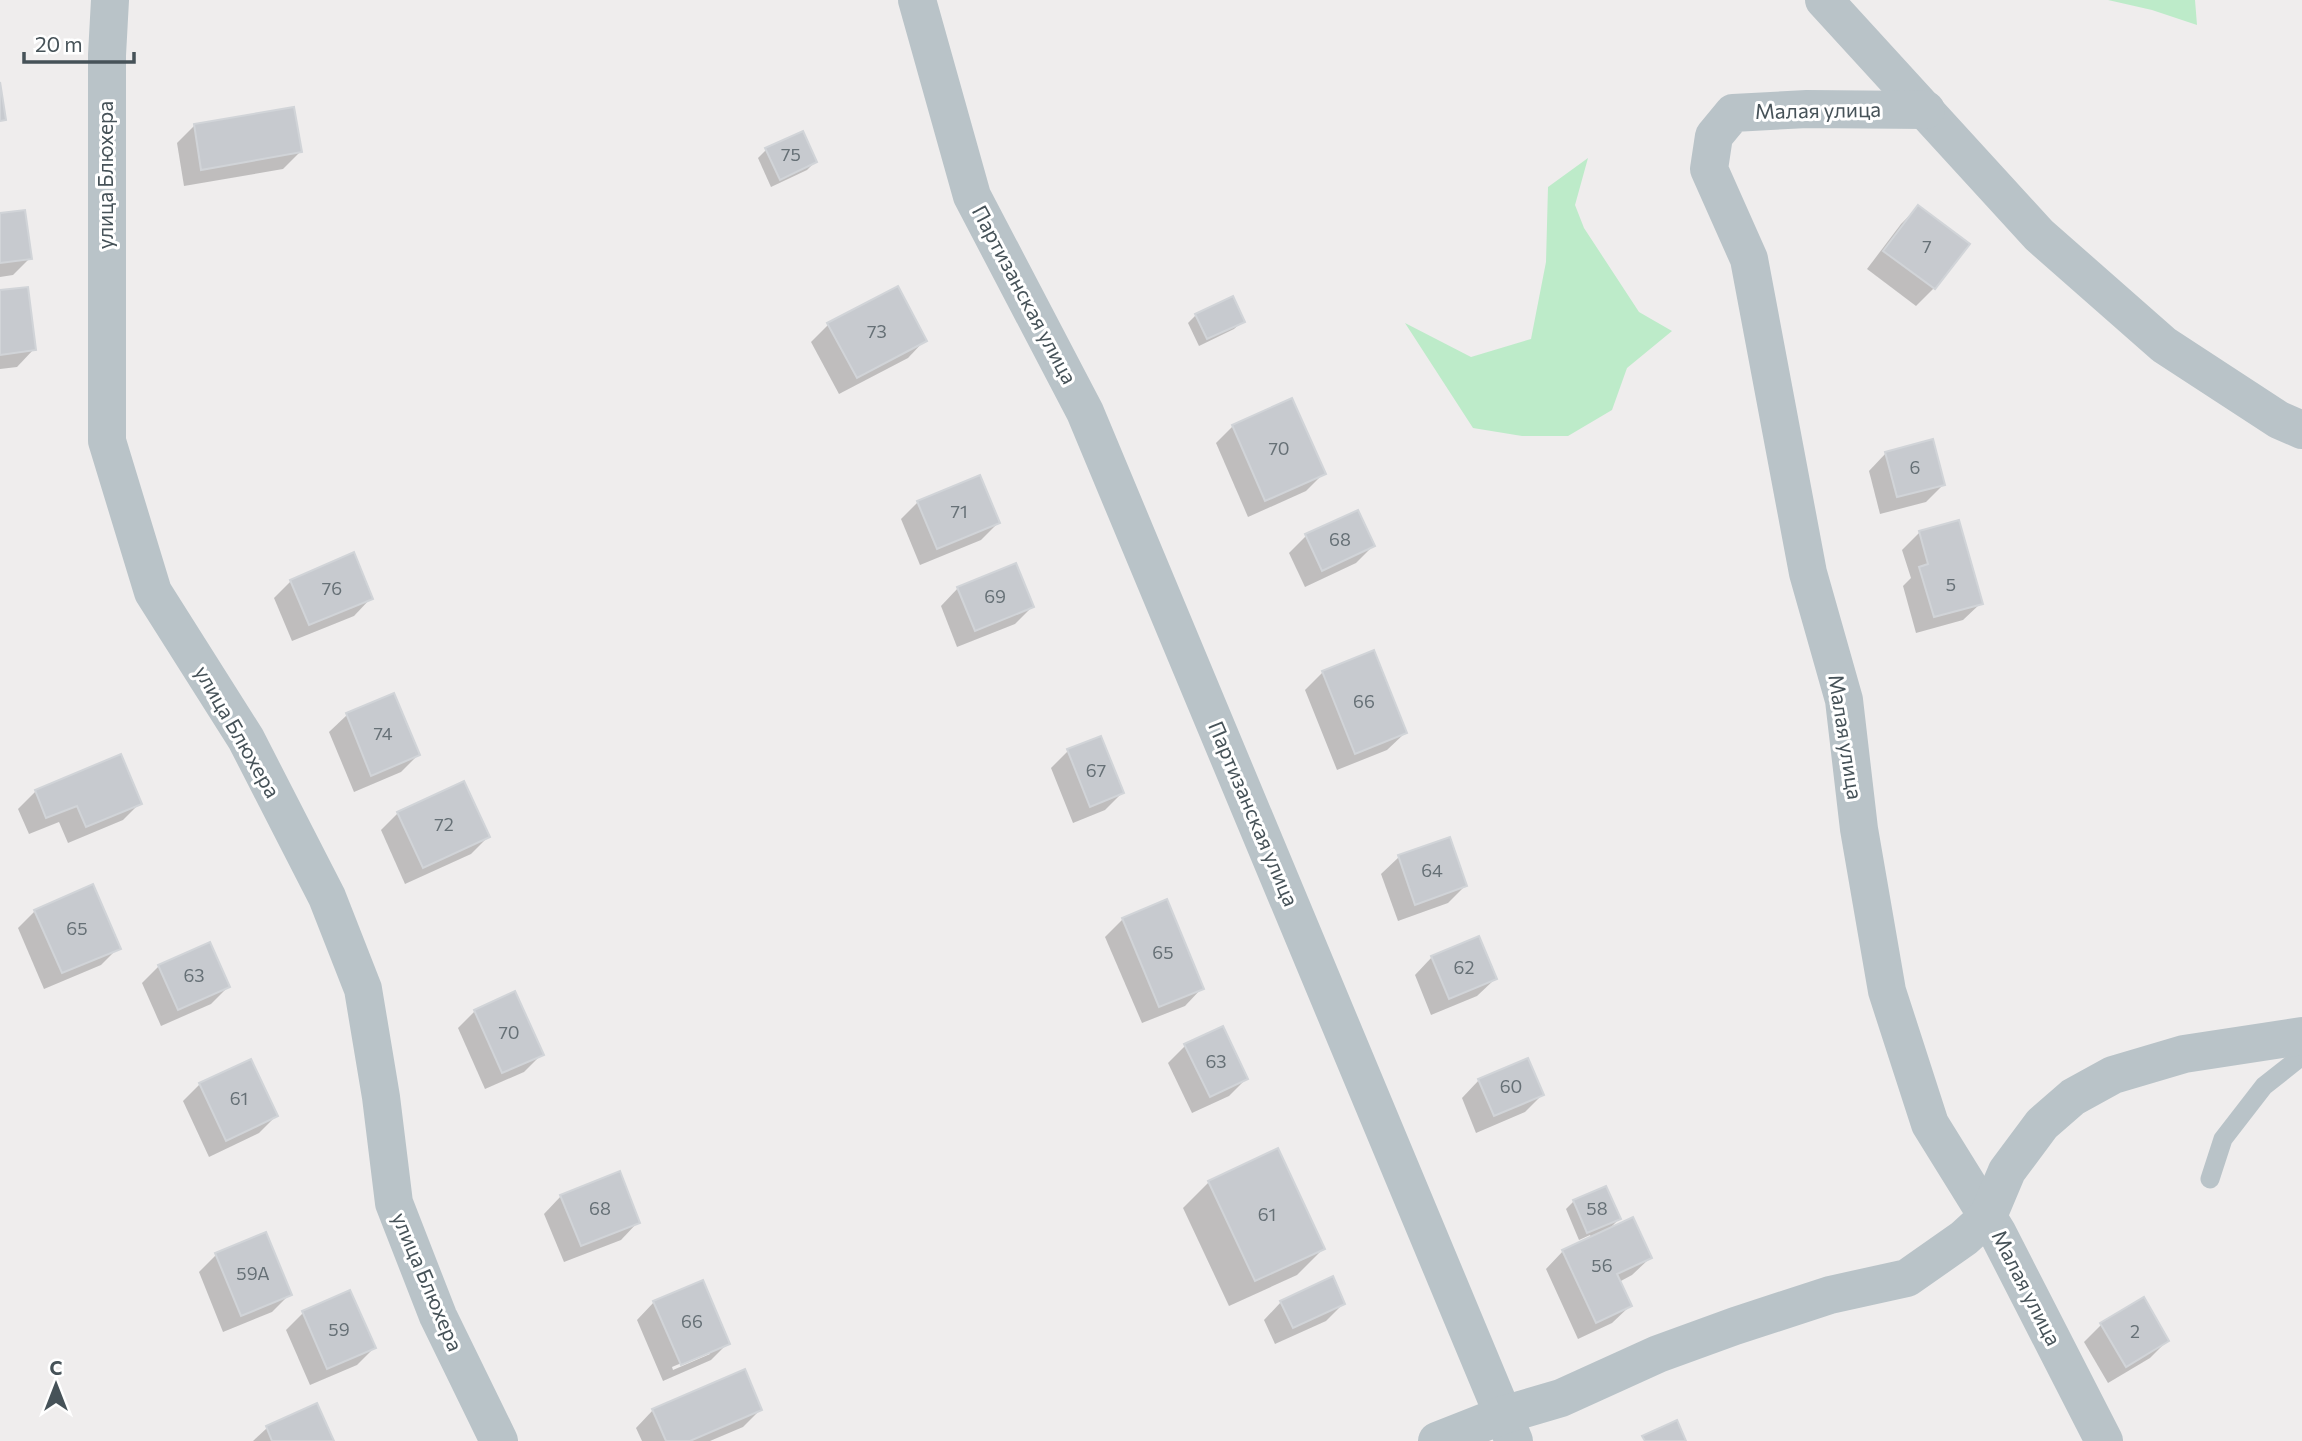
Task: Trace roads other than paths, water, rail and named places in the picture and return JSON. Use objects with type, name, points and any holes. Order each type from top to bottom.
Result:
[{"type":"street","name":"улица Блюхера","points":[[110,0],[107,441],[153,593],[246,739],[331,908],[363,989],[381,1097],[394,1203],[438,1316],[499,1441]]},
{"type":"street","name":"Партизанская улица","points":[[917,0],[972,196],[1085,412],[1508,1428]]},
{"type":"street","points":[[1824,0],[2039,234],[2164,345],[2279,420],[2302,430]]},
{"type":"street","name":"Малая улица","points":[[1926,110],[1807,109],[1733,113],[1714,136],[1709,169],[1749,259],[1808,573],[1844,701],[1859,829],[1887,991],[1930,1125],[1988,1216],[2104,1441]]},
{"type":"street","points":[[1437,1441],[1508,1428],[1561,1398],[1658,1354],[1734,1326],[1830,1295],[1907,1278],[1964,1238],[1988,1216],[2007,1171],[2042,1124],[2073,1097],[2113,1075],[2184,1054],[2302,1036]]},
{"type":"lane","points":[[2210,1179],[2223,1139],[2264,1086],[2302,1056]]}]
